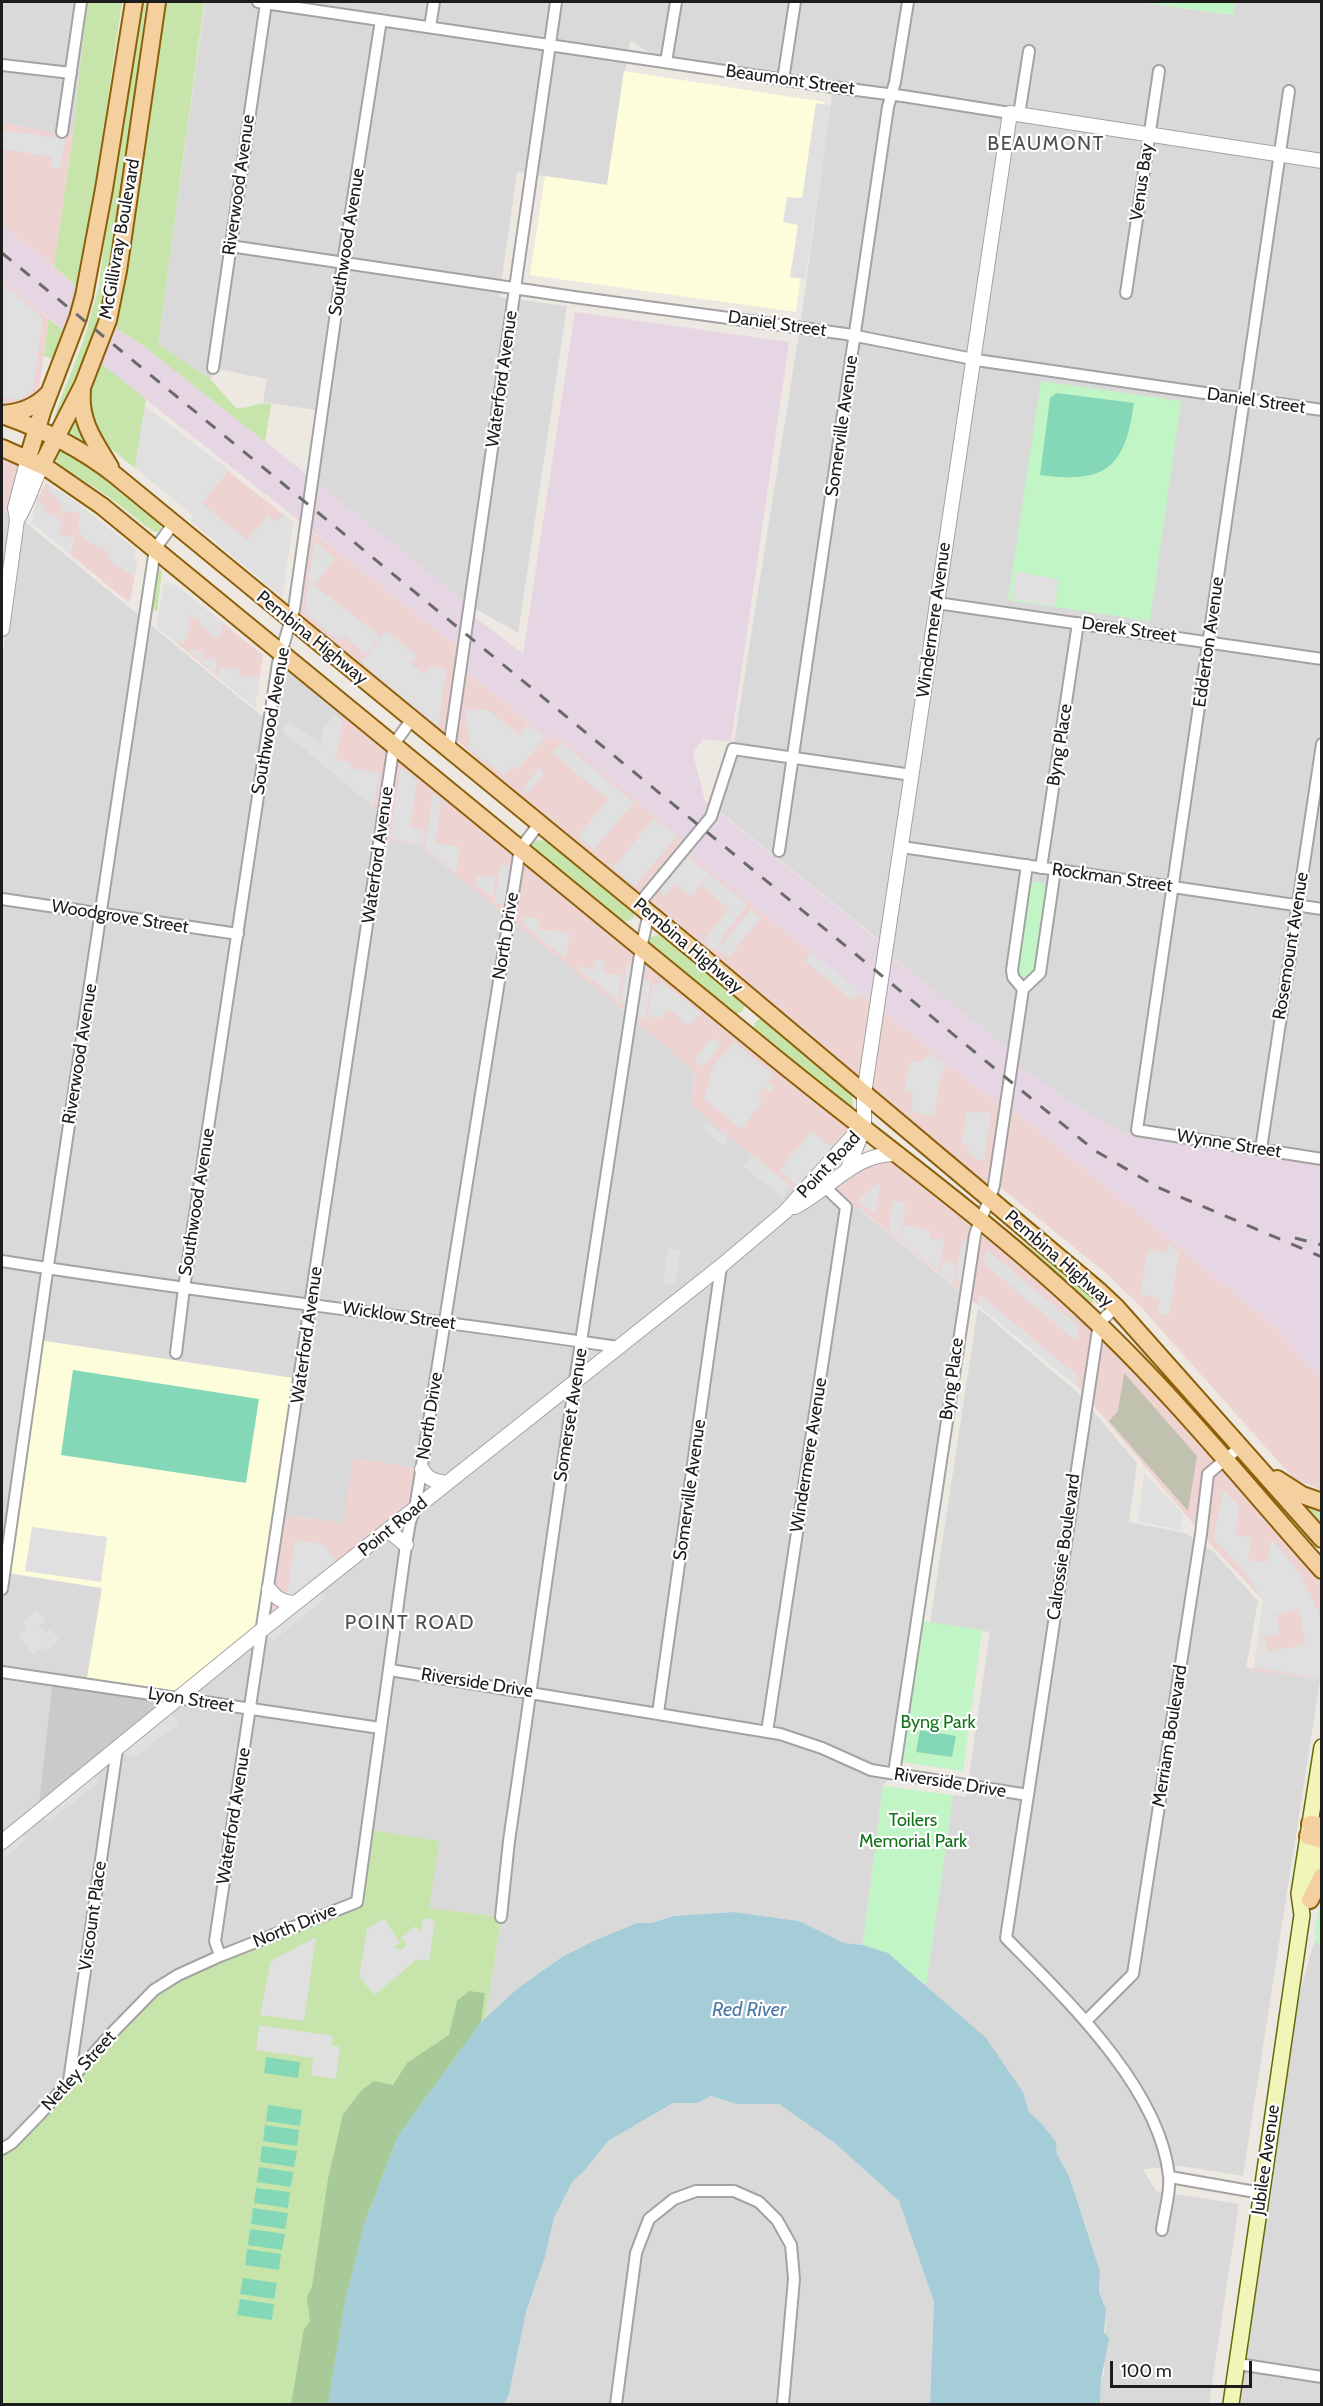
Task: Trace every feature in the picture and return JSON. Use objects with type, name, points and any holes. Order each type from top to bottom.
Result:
[{"type":"main road","name":"McGillivray Boulevard","points":[[35,462],[37,429],[84,296],[134,2]]},
{"type":"main road","name":"McGillivray Boulevard","points":[[35,462],[56,438],[83,385],[103,336],[114,294],[157,2]]},
{"type":"main road","points":[[83,385],[82,403],[85,423],[115,475]]},
{"type":"main road","points":[[2,415],[33,406],[50,391]]},
{"type":"main road","name":"Pembina Highway","points":[[2,415],[56,438],[115,475],[643,909],[1116,1306],[1322,1539]]},
{"type":"main road","name":"Pembina Highway","points":[[2,448],[35,462],[79,488],[1051,1280],[1142,1368],[1318,1565],[1322,1577]]},
{"type":"main road","points":[[864,1128],[884,1129],[913,1137]]},
{"type":"main road","points":[[1255,1463],[1294,1491],[1322,1502]]},
{"type":"main road","name":"Jubilee Avenue","points":[[1302,1915],[1310,1899],[1322,1747]]},
{"type":"main road","name":"Jubilee Avenue","points":[[1231,2404],[1302,1915],[1299,1894],[1317,1832]]},
{"type":"main road","points":[[1310,1899],[1322,1876]]},
{"type":"street","points":[[62,132],[81,2]]},
{"type":"street","name":"Beaumont Street","points":[[262,2],[783,80],[892,94],[1322,161]]},
{"type":"street","name":"Riverwood Avenue","points":[[213,368],[262,2]]},
{"type":"street","points":[[430,27],[434,2]]},
{"type":"street","name":"Waterford Avenue","points":[[449,749],[556,2]]},
{"type":"street","points":[[666,62],[675,2]]},
{"type":"street","points":[[783,80],[795,2]]},
{"type":"street","name":"Somerville Avenue","points":[[779,851],[888,107],[908,2]]},
{"type":"street","name":"Southwood Avenue","points":[[176,1353],[280,652],[292,621],[381,20]]},
{"type":"street","points":[[1015,114],[1029,51]]},
{"type":"street","points":[[2,65],[70,73]]},
{"type":"street","name":"Venus Bay","points":[[1126,292],[1159,71]]},
{"type":"street","name":"Edderton Avenue","points":[[1137,1130],[1289,91]]},
{"type":"street","name":"Windermere Avenue","points":[[864,1128],[864,1094],[973,358],[1015,114]]},
{"type":"street","name":"Daniel Street","points":[[230,246],[855,336],[973,358],[1322,410]]},
{"type":"street","points":[[2,629],[17,520],[25,509],[32,486],[35,462]]},
{"type":"street","name":"Riverwood Avenue","points":[[2,1590],[155,549],[173,524]]},
{"type":"street","name":"Derek Street","points":[[937,603],[1322,659]]},
{"type":"street","name":"Byng Place","points":[[1041,868],[1078,623]]},
{"type":"street","name":"Waterford Avenue","points":[[220,1956],[215,1941],[394,744],[412,719]]},
{"type":"street","name":"Rosemount Avenue","points":[[1260,1149],[1322,744]]},
{"type":"street","points":[[643,909],[711,817],[733,749],[912,775]]},
{"type":"street","name":"North Drive","points":[[154,1990],[178,1975],[220,1956],[357,1902],[406,1545],[410,1522],[416,1509],[520,849],[540,824]]},
{"type":"street","name":"Rockman Street","points":[[902,847],[1322,909]]},
{"type":"street","name":"Byng Place","points":[[1023,989],[1013,977],[1012,970],[1027,865]]},
{"type":"street","name":"Byng Place","points":[[894,1773],[963,1307],[979,1221],[990,1200],[1023,989],[1040,973],[1055,870]]},
{"type":"street","name":"Woodgrove Street","points":[[2,899],[238,934]]},
{"type":"street","name":"Somerset Avenue","points":[[501,1917],[509,1841],[575,1381],[641,948],[643,909]]},
{"type":"street","name":"Point Road","points":[[2,1842],[263,1629],[721,1266],[785,1212],[852,1137],[864,1128]]},
{"type":"street","name":"Point Road","points":[[785,1212],[803,1203],[847,1171],[864,1128]]},
{"type":"street","name":"Wynne Street","points":[[1137,1130],[1322,1159]]},
{"type":"street","points":[[847,1171],[863,1160],[876,1155],[898,1154]]},
{"type":"street","points":[[825,1167],[822,1177],[825,1187]]},
{"type":"street","name":"Windermere Avenue","points":[[767,1732],[846,1207],[825,1187]]},
{"type":"street","name":"Wicklow Street","points":[[2,1261],[618,1347]]},
{"type":"street","name":"Somerville Avenue","points":[[658,1713],[721,1266]]},
{"type":"street","points":[[1098,1323],[1116,1306]]},
{"type":"street","name":"Calrossie Boulevard","points":[[1028,1795],[1098,1323]]},
{"type":"street","name":"Merriam Boulevard","points":[[1086,2021],[1134,1974],[1200,1543],[1208,1474],[1240,1447]]},
{"type":"street","points":[[422,1469],[433,1481],[447,1483]]},
{"type":"street","points":[[388,1530],[406,1545]]},
{"type":"street","points":[[269,1589],[276,1598],[286,1603],[296,1603]]},
{"type":"street","name":"Riverside Drive","points":[[390,1670],[767,1732],[822,1748],[871,1770],[1028,1795],[1006,1938],[1086,2021],[1144,2103],[1164,2153],[1170,2177]]},
{"type":"street","name":"Lyon Street","points":[[2,1672],[380,1728]]},
{"type":"street","name":"Viscount Place","points":[[69,2082],[117,1749]]},
{"type":"street","name":"Netley Street","points":[[2,2149],[12,2143],[154,1990]]},
{"type":"street","points":[[1162,2230],[1170,2177],[1261,2193]]},
{"type":"street","points":[[616,2404],[636,2253],[649,2219],[674,2199],[696,2191],[734,2190],[759,2202],[777,2220],[791,2245],[794,2279],[783,2404]]},
{"type":"street","points":[[1238,2364],[1322,2377]]},
{"type":"shaded area","points":[[2,2],[87,2],[73,136],[2,123]]},
{"type":"shaded area","points":[[205,2],[1139,2],[1233,15],[1235,2],[1321,2],[1321,1159],[1137,1130],[1123,1134],[1078,1107],[1012,1061],[950,1003],[885,951],[886,945],[715,808],[733,749],[800,327],[833,87],[666,62],[630,41],[607,185],[517,172],[499,297],[567,306],[518,633],[469,605],[313,480],[322,411],[263,402],[267,379],[213,368],[211,380],[158,344]]},
{"type":"shaded area","points":[[624,71],[824,102],[796,312],[530,275],[545,176],[607,185]]},
{"type":"shaded area","points":[[816,103],[831,106],[805,279],[790,277],[798,225],[783,222],[787,197],[802,198]]},
{"type":"shaded area","points":[[2,123],[73,136],[54,267],[2,224]]},
{"type":"shaded area","points":[[2,130],[65,139],[60,169],[51,168],[52,157],[2,149]]},
{"type":"shaded area","points":[[2,224],[80,289],[69,334],[2,280]]},
{"type":"shaded area","points":[[2,280],[49,319],[39,388],[30,408],[2,414]]},
{"type":"shaded area","points":[[2,284],[40,315],[42,323],[33,390],[19,400],[2,397]]},
{"type":"shaded area","points":[[575,312],[789,342],[731,742],[703,739],[693,753],[705,801],[886,946],[886,951],[897,961],[1014,1052],[1005,1110],[684,849],[688,844],[558,735],[553,741],[460,666],[462,650],[99,362],[113,326],[145,347],[382,534],[469,605],[468,612],[523,654]]},
{"type":"shaded area","points":[[145,406],[293,522],[282,597],[191,521],[194,516]]},
{"type":"shaded area","points":[[145,406],[229,470],[202,503],[247,540],[268,515],[276,522],[284,514],[293,522],[282,597],[191,521],[194,516],[135,468]]},
{"type":"shaded area","points":[[2,448],[28,458],[17,520],[2,511]]},
{"type":"shaded area","points":[[46,483],[73,500],[136,550],[134,553],[137,562],[131,598],[128,602],[32,523],[36,501]]},
{"type":"shaded area","points":[[50,485],[73,500],[136,550],[134,553],[137,562],[134,576],[107,559],[109,553],[84,539],[78,529],[80,513],[61,510],[60,501],[48,491]]},
{"type":"shaded area","points":[[36,501],[45,506],[43,511],[61,520],[59,534],[74,538],[71,555],[32,523]]},
{"type":"shaded area","points":[[2,511],[17,520],[2,629]]},
{"type":"shaded area","points":[[24,521],[269,722],[280,652],[344,705],[334,774],[383,815],[380,839],[419,845],[631,1017],[695,1072],[691,1105],[801,1195],[822,1189],[858,1208],[964,1295],[894,1773],[883,1786],[863,1945],[844,1943],[799,1921],[734,1912],[673,1916],[652,1923],[637,1923],[562,1957],[518,1988],[486,2017],[501,1917],[429,1908],[438,1841],[367,1829],[357,1902],[2,2149],[2,659]],"holes":[[[280,1514],[343,1523],[38,1812],[86,1684],[102,1588],[4,1573]]]},
{"type":"shaded area","points":[[306,527],[462,650],[449,748],[294,619]]},
{"type":"shaded area","points":[[315,541],[335,559],[314,585],[380,636],[365,655],[344,636],[339,641],[304,612]]},
{"type":"shaded area","points":[[1016,572],[1059,579],[1055,606],[1012,599]]},
{"type":"shaded area","points":[[164,583],[177,586],[263,655],[255,708],[157,627]]},
{"type":"shaded area","points":[[164,583],[177,586],[223,623],[220,638],[215,637],[200,625],[199,619],[190,618],[187,615],[188,637],[182,643],[177,643],[157,627]]},
{"type":"shaded area","points":[[386,631],[417,656],[411,664],[424,674],[431,665],[446,670],[438,727],[361,663]]},
{"type":"shaded area","points":[[187,649],[202,652],[202,658],[217,660],[215,674]]},
{"type":"shaded area","points":[[219,667],[239,670],[239,675],[260,678],[255,708],[218,677]]},
{"type":"shaded area","points":[[464,670],[553,741],[558,735],[684,840],[644,889],[636,893],[562,833],[454,738]]},
{"type":"shaded area","points":[[344,705],[864,1127],[801,1195],[691,1105],[695,1072],[631,1017],[419,845],[380,839],[383,815],[334,774]]},
{"type":"shaded area","points":[[467,709],[488,710],[519,734],[528,723],[545,737],[517,771],[511,766],[504,775],[470,749]]},
{"type":"shaded area","points":[[334,714],[342,721],[335,763],[336,760],[351,762],[350,768],[379,773],[374,806],[313,757],[321,746],[323,728]]},
{"type":"shaded area","points":[[290,721],[321,745],[313,756],[282,731]]},
{"type":"shaded area","points":[[561,742],[634,802],[594,850],[578,836],[608,799],[552,753]]},
{"type":"shaded area","points":[[401,767],[417,780],[410,828],[425,830],[423,847],[420,844],[390,838]]},
{"type":"shaded area","points":[[539,768],[544,773],[528,793],[522,789]]},
{"type":"shaded area","points":[[433,793],[441,800],[435,843],[460,847],[456,873],[425,848]]},
{"type":"shaded area","points":[[654,818],[677,836],[635,886],[613,868]]},
{"type":"shaded area","points":[[684,849],[1005,1110],[991,1200],[638,905]]},
{"type":"shaded area","points":[[688,856],[710,874],[691,897],[675,883],[664,897],[660,891]]},
{"type":"shaded area","points":[[501,864],[512,866],[506,904],[494,903]]},
{"type":"shaded area","points":[[477,875],[495,877],[493,897],[476,885]]},
{"type":"shaded area","points":[[711,875],[748,905],[725,933],[715,951],[703,942],[729,909],[702,886]]},
{"type":"shaded area","points":[[751,909],[761,918],[729,957],[723,952],[722,954],[717,950]]},
{"type":"shaded area","points":[[524,917],[540,919],[539,929],[570,933],[566,959],[523,924]]},
{"type":"shaded area","points":[[812,953],[860,992],[853,1001],[805,961]]},
{"type":"shaded area","points":[[596,960],[605,961],[604,973],[621,975],[618,1001],[575,966],[594,969]]},
{"type":"shaded area","points":[[627,963],[634,965],[627,1004],[620,1002]]},
{"type":"shaded area","points":[[644,979],[651,980],[645,1019],[637,1018]]},
{"type":"shaded area","points":[[662,982],[700,1013],[689,1026],[669,1009],[661,1018],[648,1016],[653,984],[659,985]]},
{"type":"shaded area","points":[[712,1037],[721,1045],[703,1067],[694,1060]]},
{"type":"shaded area","points":[[734,1042],[774,1075],[768,1082],[774,1087],[770,1092],[764,1087],[757,1096],[763,1101],[741,1129],[704,1099],[713,1067]]},
{"type":"shaded area","points":[[929,1053],[947,1066],[941,1073],[934,1116],[918,1114],[911,1108],[913,1093],[905,1092],[910,1061],[921,1062]]},
{"type":"shaded area","points":[[1017,1064],[1078,1107],[1123,1134],[1137,1130],[1321,1159],[1321,1380],[1274,1326],[1010,1107]]},
{"type":"shaded area","points":[[1010,1107],[1274,1326],[1321,1380],[1321,1490],[1293,1478],[1140,1306],[1108,1275],[999,1186]]},
{"type":"shaded area","points":[[966,1112],[991,1113],[984,1161],[977,1160],[966,1151],[970,1145],[962,1144]]},
{"type":"shaded area","points":[[707,1122],[729,1139],[724,1146],[702,1128]]},
{"type":"shaded area","points":[[811,1131],[833,1149],[800,1184],[794,1184],[779,1171]]},
{"type":"shaded area","points":[[886,1146],[1088,1314],[1321,1577],[1321,1680],[1251,1670],[1254,1667],[1263,1600],[1211,1545],[1078,1387],[859,1208],[846,1207],[830,1194],[840,1174],[867,1153]]},
{"type":"shaded area","points":[[752,1156],[791,1186],[782,1197],[744,1167]]},
{"type":"shaded area","points":[[880,1183],[875,1214],[857,1201]]},
{"type":"shaded area","points":[[893,1201],[906,1203],[900,1240],[889,1230]]},
{"type":"shaded area","points":[[904,1225],[931,1231],[930,1238],[944,1240],[939,1271],[901,1241]]},
{"type":"shaded area","points":[[962,1240],[972,1241],[965,1283],[955,1281]]},
{"type":"shaded area","points":[[1169,1243],[1179,1252],[1169,1315],[1157,1313],[1160,1298],[1140,1295],[1148,1250],[1167,1253]]},
{"type":"shaded area","points":[[668,1248],[681,1250],[675,1285],[663,1283]]},
{"type":"shaded area","points":[[986,1249],[1079,1326],[1076,1341],[984,1264]]},
{"type":"shaded area","points":[[943,1262],[956,1264],[953,1284],[941,1274]]},
{"type":"shaded area","points":[[980,1295],[1078,1376],[1076,1386],[978,1305]]},
{"type":"shaded area","points":[[978,1308],[1076,1391],[1137,1463],[1129,1522],[1185,1533],[1214,1552],[1258,1601],[1246,1668],[1320,1680],[1243,2176],[1181,2166],[1143,2169],[1156,2191],[1239,2204],[1209,2404],[1100,2404],[1101,2380],[1104,2374],[1106,2308],[1099,2292],[1100,2271],[1069,2176],[1057,2154],[1056,2142],[1029,2112],[1023,2092],[926,1985],[953,1795],[966,1797],[990,1632],[930,1623]]},
{"type":"shaded area","points":[[38,1340],[300,1379],[263,1629],[180,1698],[86,1684],[102,1588],[4,1572]]},
{"type":"shaded area","points":[[1124,1373],[1197,1456],[1188,1511],[1109,1421],[1118,1411]]},
{"type":"shaded area","points":[[353,1458],[422,1469],[415,1509],[263,1629],[280,1514],[343,1523]]},
{"type":"shaded area","points":[[1144,1473],[1183,1514],[1181,1530],[1138,1522]]},
{"type":"shaded area","points":[[1225,1491],[1239,1506],[1235,1535],[1252,1538],[1248,1560],[1267,1563],[1271,1539],[1299,1572],[1321,1618],[1320,1679],[1254,1667],[1263,1600],[1246,1574],[1214,1538],[1222,1494]],"holes":[[[1299,1609],[1306,1644],[1268,1652],[1264,1637],[1280,1633],[1276,1614]]]},
{"type":"shaded area","points":[[32,1527],[107,1537],[101,1582],[25,1571]]},
{"type":"shaded area","points":[[295,1540],[323,1544],[342,1569],[319,1588],[326,1598],[274,1640],[260,1634],[307,1596],[300,1588],[290,1595],[287,1593]]},
{"type":"shaded area","points":[[37,1610],[45,1621],[39,1626],[45,1633],[51,1629],[59,1640],[45,1651],[42,1647],[33,1654],[18,1634],[27,1628],[22,1621]]},
{"type":"shaded area","points":[[53,1679],[180,1698],[38,1813]]},
{"type":"shaded area","points":[[170,1712],[179,1723],[134,1758],[120,1753]]},
{"type":"shaded area","points":[[90,1772],[99,1782],[50,1821],[35,1816]]},
{"type":"shaded area","points":[[18,1830],[26,1840],[2,1860],[2,1843]]},
{"type":"shaded area","points":[[384,1918],[400,1943],[393,1947],[401,1950],[407,1945],[401,1938],[415,1926],[420,1932],[423,1918],[435,1920],[429,1961],[417,1959],[375,1995],[359,1977],[367,1929]]},
{"type":"shaded area","points":[[316,1937],[304,2021],[260,2015],[271,1961]]},
{"type":"shaded area","points":[[1314,1942],[1322,1945],[1321,2404],[1231,2404],[1280,2065]]},
{"type":"shaded area","points":[[259,2025],[333,2036],[332,2046],[340,2047],[336,2079],[311,2075],[313,2058],[256,2050]]},
{"type":"shaded area","points":[[711,2096],[736,2104],[779,2104],[836,2144],[899,2201],[934,2302],[930,2404],[504,2404],[509,2394],[526,2312],[545,2257],[554,2218],[572,2182],[586,2169],[608,2141],[673,2103],[698,2103]]},
{"type":"green space","points":[[87,2],[122,2],[80,289],[54,267],[73,136]]},
{"type":"green space","points":[[169,2],[203,2],[204,4],[158,344],[211,380],[236,408],[271,404],[265,442],[145,347],[113,326],[164,7]]},
{"type":"green space","points":[[1139,2],[1235,2],[1233,15]]},
{"type":"green space","points":[[140,4],[146,4],[140,66],[108,293],[86,365],[56,421],[54,417],[84,339],[99,287],[109,200]]},
{"type":"green space","points":[[49,319],[69,334],[54,359],[44,356]]},
{"type":"green space","points":[[99,362],[146,399],[135,468],[101,439],[88,417],[88,397]]},
{"type":"green space","points":[[1041,381],[1181,401],[1150,621],[1008,600]]},
{"type":"green space","points":[[1057,393],[1134,403],[1125,443],[1118,457],[1108,467],[1081,477],[1040,475],[1050,398]]},
{"type":"green space","points":[[77,411],[91,447],[68,435]]},
{"type":"green space","points":[[59,449],[85,463],[109,481],[155,519],[161,525],[160,530],[157,532],[151,530],[108,496],[62,467],[54,458]]},
{"type":"green space","points":[[159,569],[162,572],[157,612],[151,607],[156,572]]},
{"type":"green space","points":[[533,841],[549,842],[634,911],[634,917],[628,921],[619,920],[530,847]]},
{"type":"green space","points":[[1038,881],[1044,884],[1046,891],[1034,972],[1024,979],[1017,973],[1029,886]]},
{"type":"green space","points":[[658,935],[666,937],[743,1001],[742,1012],[734,1014],[647,943],[648,938]]},
{"type":"green space","points":[[764,1019],[849,1089],[853,1100],[852,1108],[850,1109],[754,1030],[755,1022]]},
{"type":"green space","points":[[999,1224],[1073,1279],[1093,1297],[1091,1305],[998,1226]]},
{"type":"green space","points":[[73,1370],[259,1399],[246,1483],[61,1455]]},
{"type":"green space","points":[[1172,1385],[1181,1393],[1229,1448],[1225,1448]]},
{"type":"green space","points":[[1300,1503],[1321,1507],[1321,1526]]},
{"type":"green space","name":"Byng Park","points":[[922,1621],[982,1630],[963,1771],[902,1762]]},
{"type":"green space","points":[[920,1730],[956,1736],[952,1757],[916,1752]]},
{"type":"green space","name":"Toilers Memorial Park","points":[[883,1786],[953,1795],[926,1985],[887,1953],[863,1945]]},
{"type":"green space","points":[[367,1829],[439,1841],[429,1908],[501,1917],[486,2017],[398,2136],[365,2222],[345,2302],[328,2404],[2,2404],[2,2149],[154,1990],[357,1902]]},
{"type":"green space","points":[[1321,1897],[1322,1945],[1314,1942]]},
{"type":"green space","points":[[469,1991],[485,1993],[481,2022],[398,2136],[365,2222],[345,2302],[328,2404],[291,2404],[304,2329],[310,2322],[307,2297],[312,2287],[328,2179],[343,2114],[362,2090],[374,2081],[393,2085],[407,2063],[449,2035],[457,2001]]},
{"type":"green space","points":[[266,2057],[300,2062],[298,2078],[264,2073]]},
{"type":"green space","points":[[268,2105],[302,2110],[300,2126],[266,2121]]},
{"type":"green space","points":[[265,2125],[299,2130],[297,2146],[263,2141]]},
{"type":"green space","points":[[262,2146],[297,2151],[294,2167],[260,2162]]},
{"type":"green space","points":[[259,2167],[293,2172],[291,2187],[257,2182]]},
{"type":"green space","points":[[256,2188],[290,2192],[288,2208],[254,2203]]},
{"type":"green space","points":[[253,2208],[288,2213],[285,2229],[251,2224]]},
{"type":"green space","points":[[250,2229],[285,2234],[282,2250],[248,2245]]},
{"type":"green space","points":[[247,2249],[281,2254],[279,2270],[245,2265]]},
{"type":"green space","points":[[243,2278],[277,2283],[274,2299],[240,2294]]},
{"type":"green space","points":[[240,2299],[274,2304],[272,2320],[237,2315]]},
{"type":"water","name":"Red River","points":[[734,1912],[799,1921],[844,1943],[863,1945],[888,1953],[986,2038],[1023,2092],[1029,2112],[1056,2142],[1057,2154],[1069,2176],[1100,2271],[1099,2292],[1106,2309],[1104,2332],[1109,2339],[1101,2380],[1100,2404],[930,2404],[934,2302],[899,2201],[836,2144],[779,2104],[736,2104],[711,2096],[698,2103],[673,2103],[608,2141],[586,2169],[572,2182],[554,2218],[545,2257],[526,2312],[509,2394],[504,2404],[328,2404],[345,2302],[365,2222],[398,2136],[481,2022],[518,1988],[562,1957],[591,1942],[637,1923],[652,1923],[673,1916]]},
{"type":"railway","points":[[2,253],[1094,1150],[1157,1187],[1322,1257]]},
{"type":"railway","points":[[1295,1238],[1322,1245]]},
{"type":"district","name":"BEAUMONT","points":[[1046,144]]},
{"type":"district","name":"POINT ROAD","points":[[410,1623]]}]
